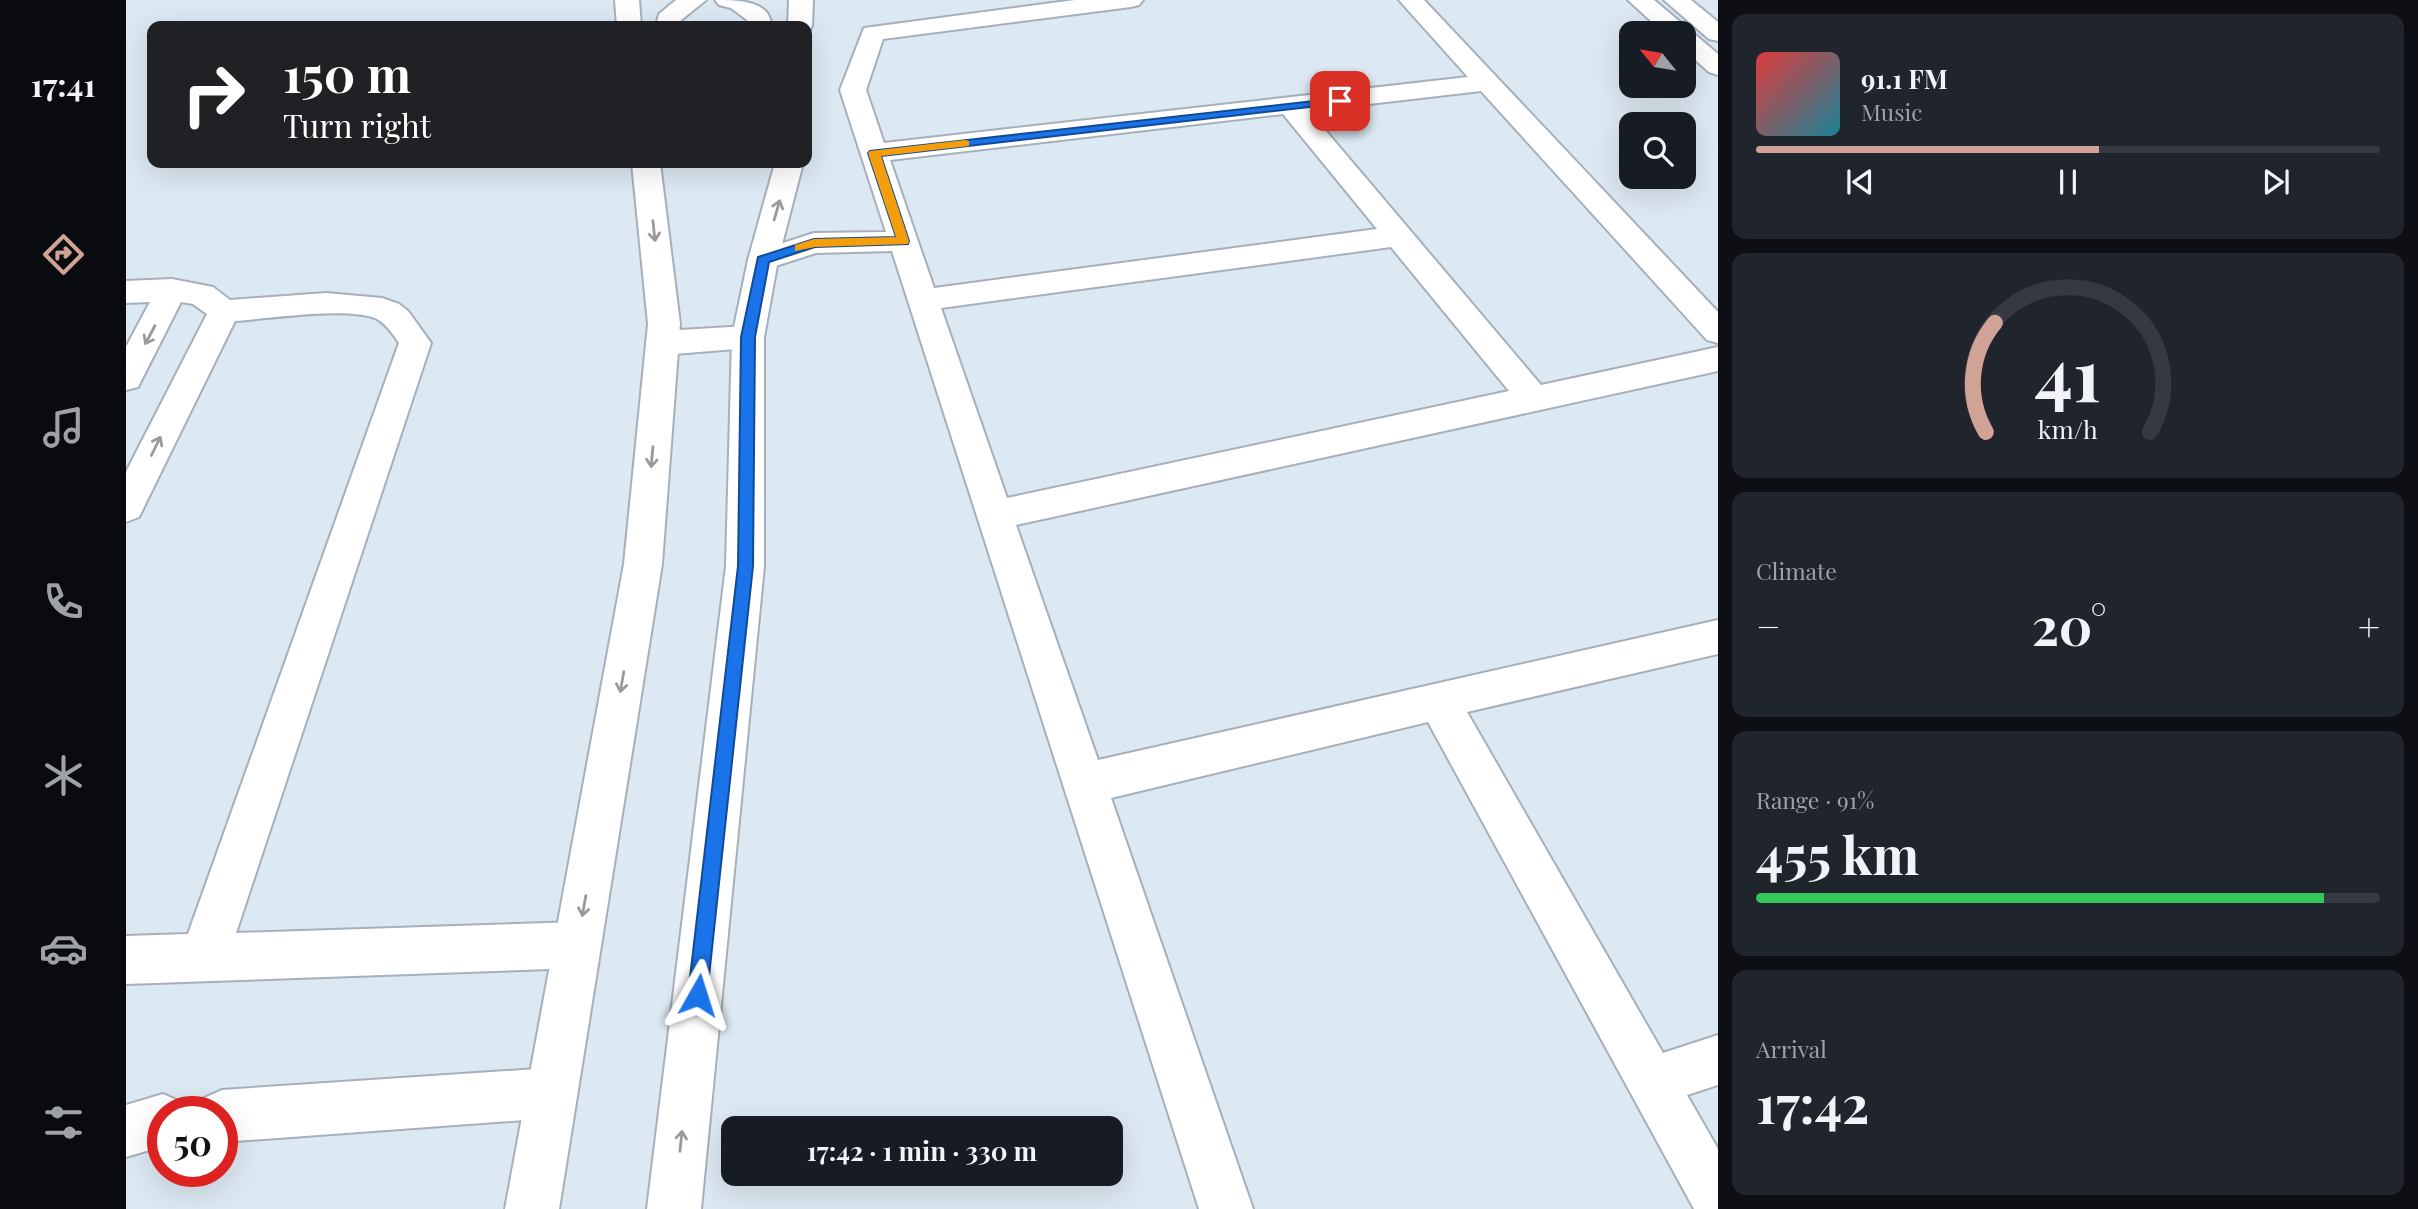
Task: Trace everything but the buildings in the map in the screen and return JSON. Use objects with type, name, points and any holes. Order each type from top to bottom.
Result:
[{"type":"street","points":[[627,0],[629,21]]},
{"type":"street","points":[[668,21],[679,8],[694,0]]},
{"type":"street","points":[[727,0],[738,2],[760,14]]},
{"type":"street","points":[[800,21],[801,0]]},
{"type":"street","points":[[1131,0],[1054,4],[873,33],[853,90],[1226,1209]]},
{"type":"street","points":[[1411,0],[1718,332]]},
{"type":"street","points":[[1640,0],[1664,21]]},
{"type":"street","points":[[1676,0],[1718,34]]},
{"type":"street","points":[[1696,48],[1718,67]]},
{"type":"street","points":[[874,153],[1487,83]]},
{"type":"street","points":[[1292,107],[1534,399]]},
{"type":"street","points":[[532,1209],[643,564],[664,324],[647,168]]},
{"type":"street","points":[[674,1209],[745,566],[748,337],[763,260],[788,168]]},
{"type":"street","points":[[923,300],[1398,236]]},
{"type":"street","points":[[763,260],[814,243],[903,241]]},
{"type":"street","points":[[126,378],[172,290]]},
{"type":"street","points":[[126,292],[172,290],[202,295],[224,311],[349,304],[384,310],[406,327],[415,343],[204,957]]},
{"type":"street","points":[[126,507],[224,311]]},
{"type":"street","points":[[662,343],[748,337]]},
{"type":"street","points":[[995,514],[1718,359]]},
{"type":"street","points":[[1084,784],[1718,637]]},
{"type":"street","points":[[1438,701],[1718,1200]]},
{"type":"street","points":[[126,960],[577,945]]},
{"type":"street","points":[[1652,1082],[1718,1060]]},
{"type":"street","points":[[238,1115],[552,1093]]},
{"type":"street","points":[[126,1131],[147,1125]]},
{"type":"slow traffic","points":[[799,248],[814,243],[903,241],[874,153],[965,143]]},
{"type":"route","points":[[698,995],[745,566],[748,337],[763,260],[814,243],[903,241],[874,153],[1340,101]]}]
